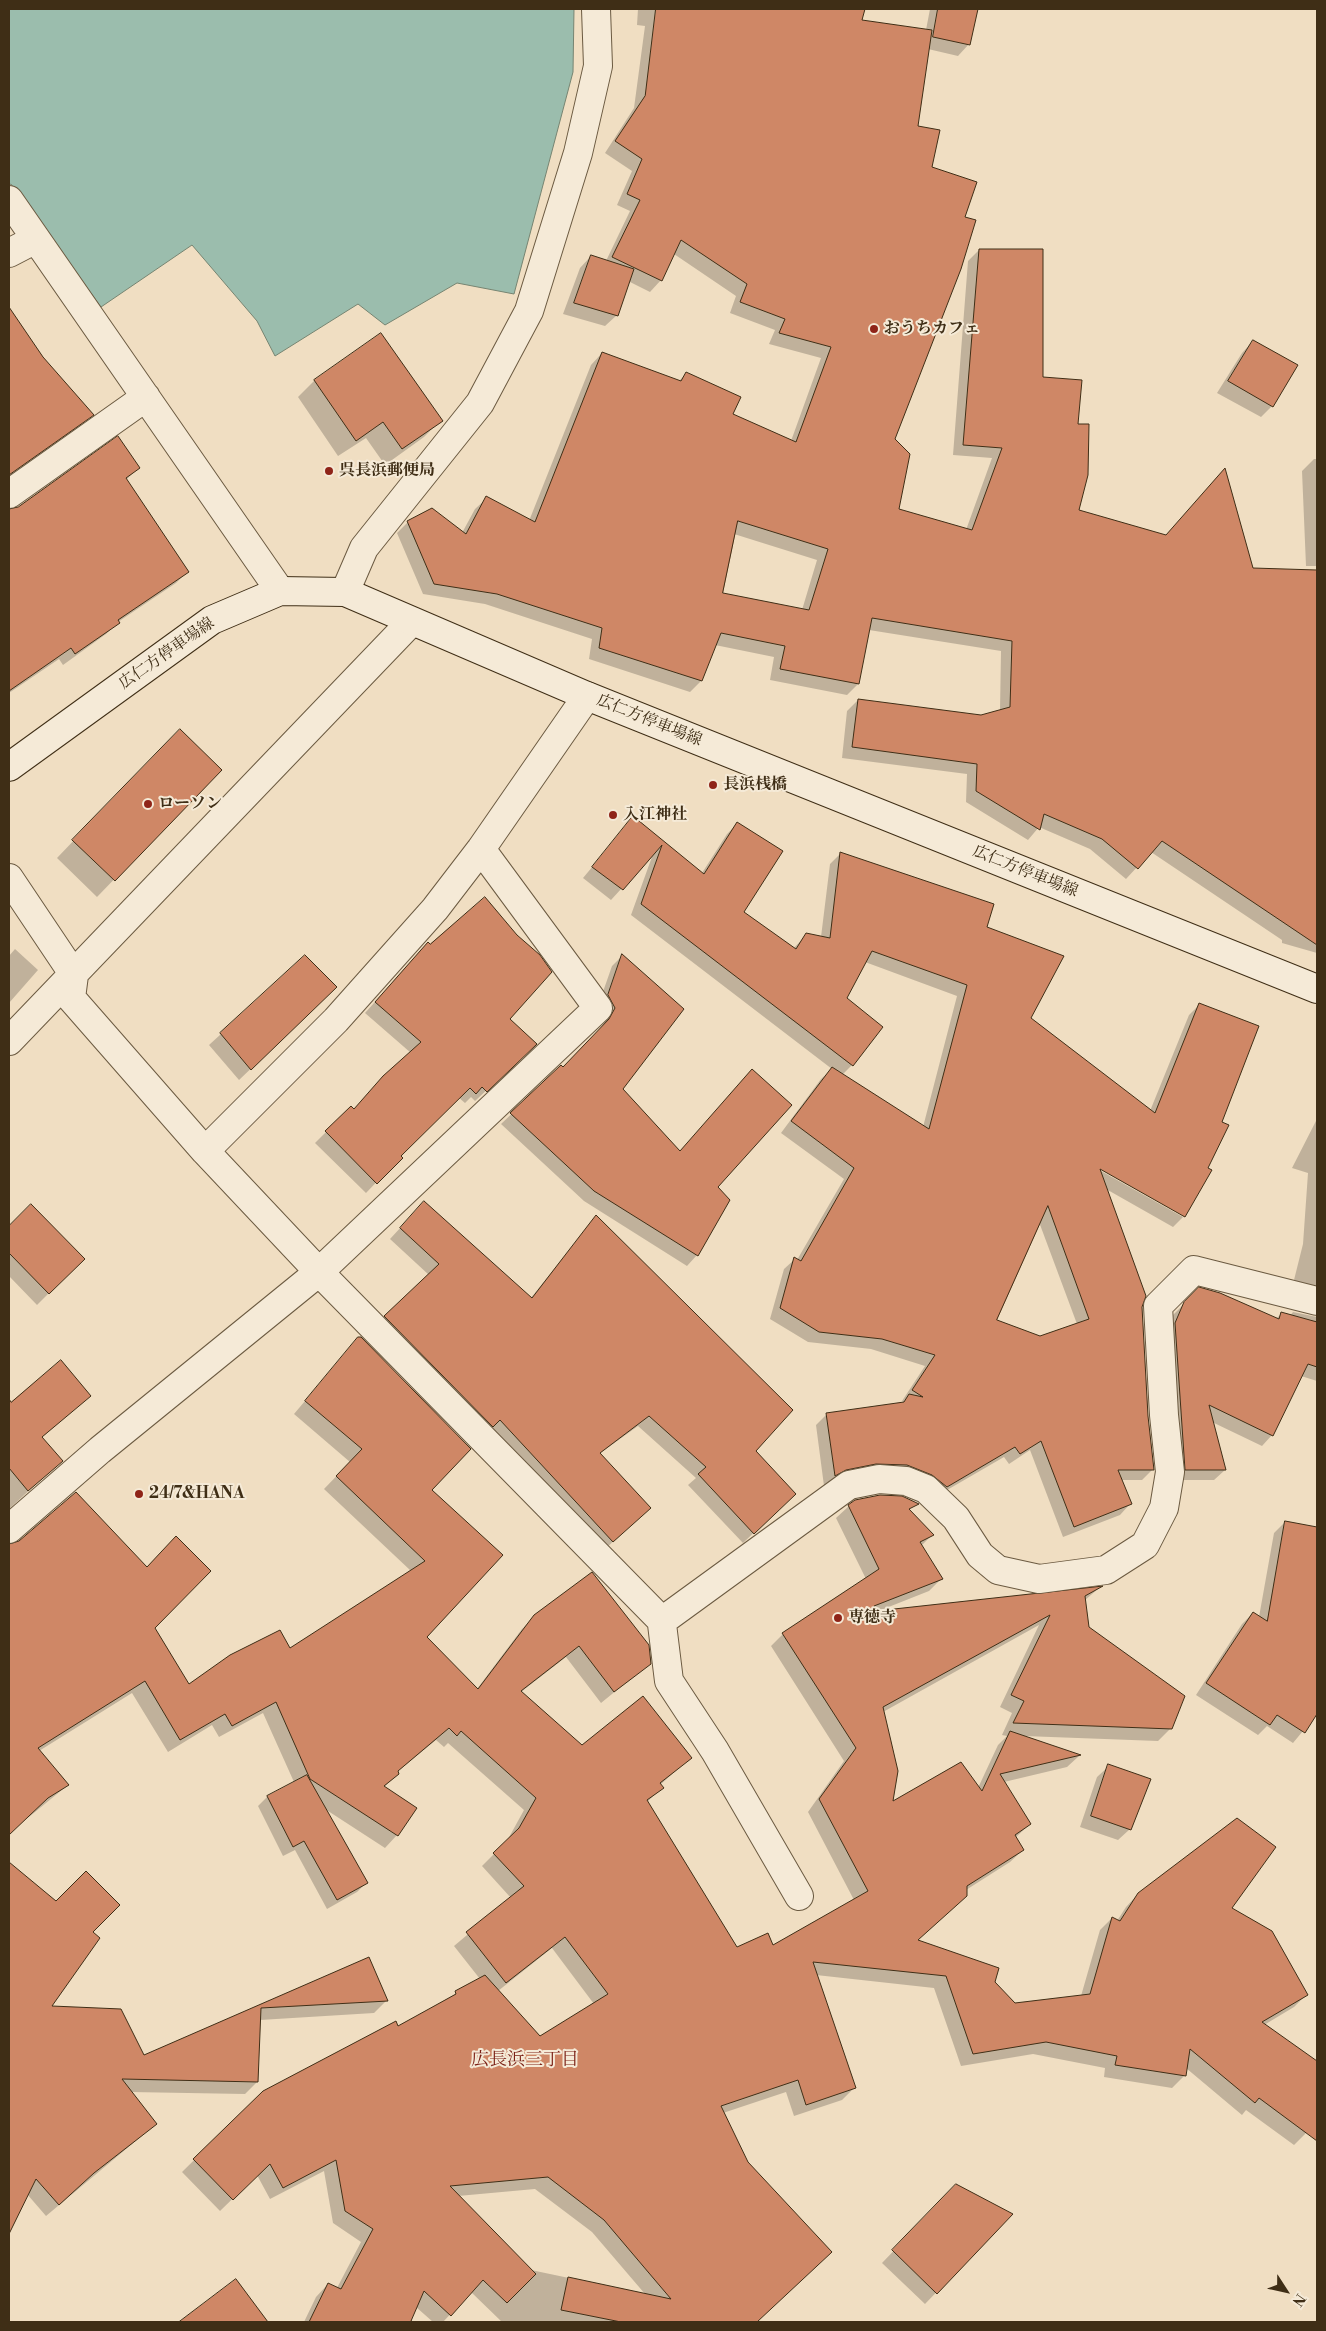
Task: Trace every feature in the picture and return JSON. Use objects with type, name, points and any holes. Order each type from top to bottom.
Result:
[{"type":"street","points":[[345,592],[364,548],[480,403],[529,311],[578,153],[598,66],[596,9]]},
{"type":"street","points":[[9,200],[280,592]]},
{"type":"street","points":[[9,253],[36,239]]},
{"type":"street","points":[[9,494],[146,396]]},
{"type":"street","name":"広仁方停車場線","points":[[9,768],[212,620],[280,592],[345,592],[411,622],[587,696],[1317,989]]},
{"type":"street","points":[[9,1041],[411,622]]},
{"type":"street","points":[[205,1151],[336,1020],[435,910],[587,696]]},
{"type":"street","points":[[9,1529],[100,1450],[319,1272],[598,1008],[480,849]]},
{"type":"street","points":[[9,878],[74,975],[70,998],[205,1151],[319,1272],[662,1619],[669,1680],[715,1751],[799,1896]]},
{"type":"street","points":[[662,1619],[850,1485],[879,1479],[906,1481],[926,1489],[956,1518],[980,1555],[998,1570],[1039,1578],[1106,1570],[1145,1545],[1164,1508],[1170,1472],[1164,1415],[1158,1306],[1194,1270],[1317,1301]]},
{"type":"shaded area","points":[[9,9],[574,9],[573,72],[514,294],[457,283],[385,325],[358,304],[275,356],[257,321],[192,245],[101,307],[11,184],[9,185]]},
{"type":"building","points":[[656,9],[865,9],[862,20],[932,30],[918,126],[940,130],[932,167],[977,182],[965,217],[976,220],[961,269],[895,439],[910,454],[899,509],[972,530],[1002,448],[963,445],[979,249],[1043,249],[1043,377],[1082,380],[1078,424],[1089,424],[1088,475],[1079,510],[1166,535],[1225,468],[1253,568],[1317,570],[1317,945],[1162,841],[1138,869],[1102,839],[1044,814],[1040,830],[976,791],[977,764],[852,747],[858,699],[981,715],[1010,707],[1012,641],[872,618],[859,684],[780,669],[785,646],[721,633],[702,681],[599,648],[602,628],[497,594],[434,584],[407,521],[432,508],[466,534],[486,496],[535,522],[602,352],[681,381],[686,372],[741,397],[733,414],[796,442],[831,347],[779,333],[785,319],[740,302],[747,284],[681,240],[662,281],[612,257],[640,200],[627,194],[642,159],[615,141],[645,96]],"holes":[[[738,521],[828,549],[809,610],[723,593]]]},
{"type":"building","points":[[938,9],[978,9],[970,45],[933,37]]},
{"type":"building","points":[[591,255],[634,269],[618,316],[574,303]]},
{"type":"building","points":[[9,307],[43,357],[94,415],[9,475]]},
{"type":"building","points":[[381,333],[443,421],[402,449],[383,422],[356,441],[314,380]]},
{"type":"building","points":[[1253,340],[1298,365],[1273,407],[1228,381]]},
{"type":"building","points":[[118,436],[140,468],[126,478],[189,572],[118,620],[120,623],[75,654],[71,648],[9,691],[9,509],[18,507]]},
{"type":"building","name":"ローソン","points":[[180,729],[222,770],[115,881],[72,840]]},
{"type":"building","points":[[633,816],[704,874],[737,822],[783,851],[744,912],[796,949],[806,933],[830,938],[840,852],[994,904],[987,927],[1064,956],[1031,1018],[1155,1113],[1199,1003],[1259,1026],[1222,1122],[1229,1125],[1208,1168],[1212,1170],[1185,1217],[1100,1169],[1146,1296],[1142,1307],[1148,1416],[1154,1470],[1118,1470],[1132,1504],[1074,1527],[1041,1441],[1020,1454],[1015,1447],[947,1487],[932,1475],[907,1465],[876,1464],[846,1470],[835,1476],[826,1413],[904,1402],[909,1394],[923,1397],[912,1390],[935,1355],[882,1339],[819,1332],[780,1308],[794,1257],[801,1261],[854,1168],[791,1121],[832,1067],[929,1129],[967,985],[872,951],[847,998],[883,1027],[853,1066],[641,904],[662,845],[623,890],[592,867]],"holes":[[[1048,1206],[1089,1319],[1040,1336],[997,1320]]]},
{"type":"building","points":[[485,897],[517,935],[540,955],[552,972],[510,1019],[537,1044],[487,1092],[482,1087],[476,1094],[470,1088],[401,1156],[403,1158],[377,1184],[325,1131],[351,1106],[354,1109],[383,1076],[421,1042],[375,1002],[428,942],[430,944]]},
{"type":"building","points":[[622,954],[684,1009],[623,1089],[680,1151],[752,1069],[792,1105],[718,1187],[730,1200],[698,1256],[594,1191],[510,1113],[561,1065],[563,1067],[609,1019],[615,1008],[608,995]]},
{"type":"building","points":[[305,955],[337,987],[251,1070],[220,1033]]},
{"type":"building","points":[[424,1201],[532,1298],[596,1215],[793,1410],[756,1451],[796,1494],[754,1534],[698,1474],[706,1467],[649,1416],[600,1453],[651,1508],[613,1542],[500,1420],[493,1427],[384,1316],[439,1264],[400,1228]]},
{"type":"building","points":[[31,1204],[85,1259],[49,1294],[9,1253],[9,1226]]},
{"type":"building","points":[[1199,1287],[1220,1293],[1279,1319],[1281,1312],[1317,1322],[1317,1367],[1308,1364],[1273,1436],[1209,1405],[1226,1470],[1185,1470],[1175,1323],[1184,1302]]},
{"type":"building","points":[[358,1337],[361,1337],[471,1449],[432,1490],[503,1555],[427,1637],[478,1689],[534,1615],[592,1572],[649,1645],[651,1664],[614,1692],[579,1646],[521,1691],[582,1745],[643,1696],[692,1758],[660,1783],[664,1788],[647,1800],[737,1947],[768,1933],[773,1945],[868,1891],[819,1799],[856,1748],[782,1633],[879,1569],[848,1505],[855,1500],[880,1495],[902,1496],[919,1504],[909,1509],[934,1535],[920,1542],[943,1579],[874,1606],[876,1611],[1103,1586],[1085,1596],[1089,1627],[1185,1696],[1172,1729],[1013,1723],[1024,1701],[1011,1695],[1050,1615],[883,1707],[898,1771],[893,1801],[961,1762],[982,1791],[1010,1731],[1081,1755],[1000,1774],[1031,1824],[1015,1835],[1024,1850],[967,1886],[967,1896],[918,1940],[999,1968],[995,1982],[1015,2003],[1090,1994],[1112,1917],[1120,1921],[1138,1893],[1237,1818],[1276,1847],[1232,1908],[1272,1931],[1308,1995],[1262,2022],[1317,2061],[1317,2141],[1259,2098],[1255,2103],[1190,2049],[1186,2076],[1115,2065],[1117,2056],[1046,2042],[973,2054],[946,1976],[813,1962],[856,2088],[806,2105],[798,2080],[721,2106],[748,2162],[832,2252],[757,2322],[621,2322],[561,2310],[568,2277],[671,2299],[604,2220],[548,2177],[450,2186],[536,2274],[507,2303],[483,2280],[451,2316],[424,2291],[411,2321],[414,2322],[309,2322],[328,2283],[341,2289],[373,2229],[345,2211],[336,2160],[283,2188],[270,2164],[233,2200],[193,2159],[263,2091],[396,2021],[398,2026],[456,1994],[455,1991],[485,1975],[540,2036],[608,1994],[565,1937],[506,1983],[466,1932],[524,1886],[493,1853],[519,1828],[536,1798],[461,1731],[457,1736],[449,1728],[398,1771],[399,1774],[384,1786],[417,1808],[398,1836],[310,1779],[276,1702],[232,1726],[225,1714],[180,1740],[145,1681],[38,1748],[69,1785],[48,1798],[9,1835],[9,1544],[19,1541],[76,1492],[147,1567],[176,1536],[211,1571],[155,1628],[189,1684],[230,1655],[280,1630],[290,1648],[425,1561],[336,1476],[362,1449],[305,1401]]},
{"type":"building","points":[[61,1360],[91,1396],[42,1437],[63,1461],[28,1491],[9,1468],[9,1399],[11,1402]]},
{"type":"building","points":[[1285,1521],[1317,1527],[1317,1714],[1305,1733],[1277,1715],[1270,1725],[1206,1683],[1253,1612],[1267,1621]]},
{"type":"building","points":[[1108,1764],[1151,1779],[1131,1830],[1091,1816]]},
{"type":"building","points":[[307,1775],[368,1883],[337,1900],[304,1841],[293,1847],[267,1796]]},
{"type":"building","points":[[9,1862],[56,1901],[86,1871],[120,1905],[93,1932],[100,1938],[52,2006],[121,2009],[144,2055],[369,1957],[388,2001],[261,2008],[258,2082],[122,2079],[157,2124],[94,2173],[59,2205],[36,2179],[9,2234]]},
{"type":"building","points":[[956,2184],[1013,2214],[937,2294],[892,2250]]},
{"type":"building","points":[[236,2279],[268,2322],[179,2322]]},
{"type":"place","name":"おうちカフェ","points":[[874,329]]},
{"type":"place","name":"呉長浜郵便局","points":[[329,471]]},
{"type":"place","name":"長浜桟橋","points":[[713,785]]},
{"type":"place","name":"ローソン","points":[[148,804]]},
{"type":"place","name":"入江神社","points":[[613,815]]},
{"type":"place","name":"24/7&HANA","points":[[139,1494]]},
{"type":"place","name":"専徳寺","points":[[838,1618]]},
{"type":"district","name":"広長浜三丁目","points":[[525,2061]]}]
